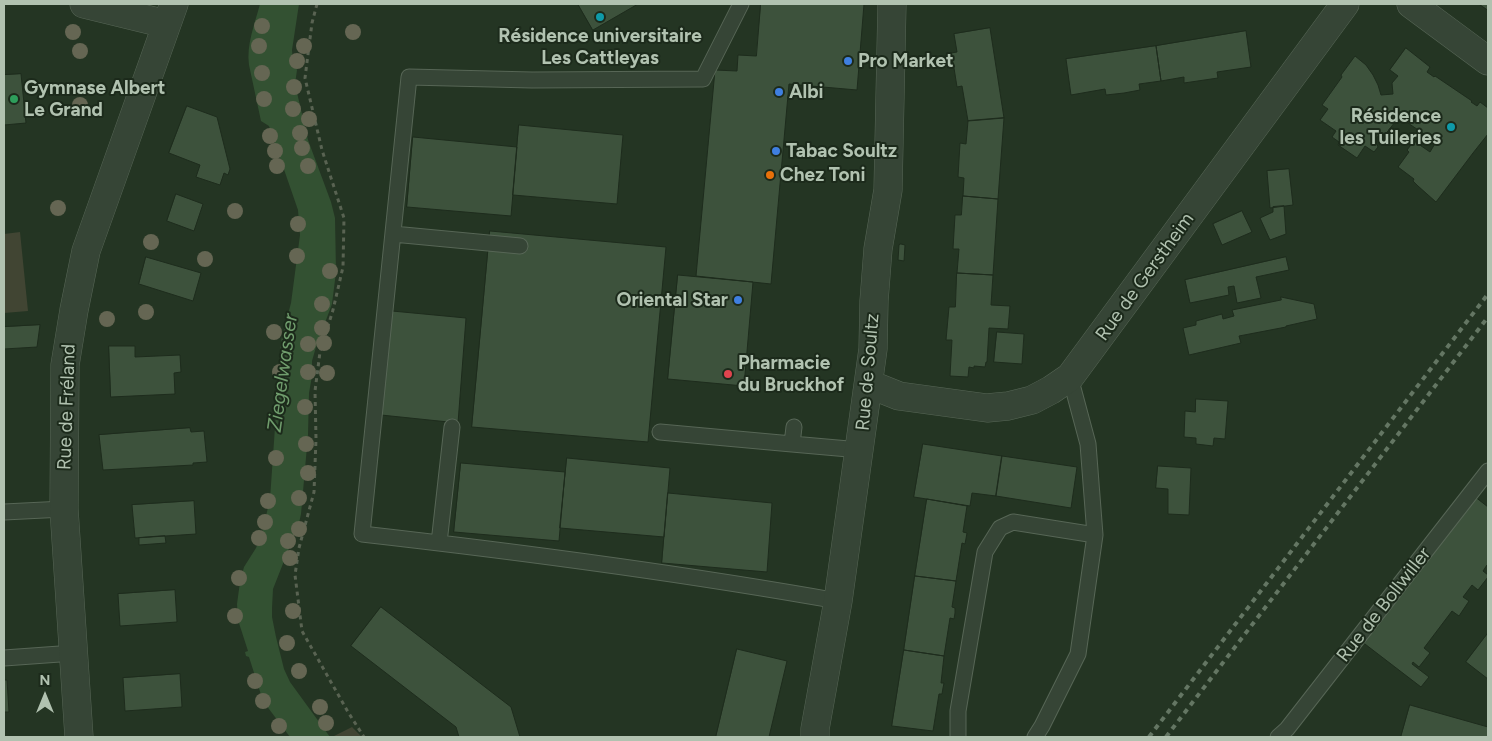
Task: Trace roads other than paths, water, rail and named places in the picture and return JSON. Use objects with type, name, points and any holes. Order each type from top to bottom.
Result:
[{"type":"street","points":[[84,4],[170,14]]},
{"type":"street","name":"Rue de Soultz","points":[[815,737],[838,600],[873,349],[878,249],[888,190],[892,4]]},
{"type":"street","name":"Rue de Gerstheim","points":[[867,392],[880,388],[899,396],[987,408],[1008,406],[1032,400],[1051,390],[1070,376],[1345,4]]},
{"type":"street","points":[[1411,4],[1488,61]]},
{"type":"street","name":"Rue de Fréland","points":[[79,737],[64,509],[65,365],[86,252],[170,14]]},
{"type":"lane","points":[[741,4],[703,79],[532,80],[409,77],[362,534],[755,586],[838,600]]},
{"type":"lane","points":[[393,234],[520,246]]},
{"type":"lane","points":[[1035,737],[1078,654],[1095,535],[1088,444],[1070,376]]},
{"type":"lane","points":[[439,543],[452,427]]},
{"type":"lane","points":[[792,444],[794,427]]},
{"type":"lane","points":[[660,432],[860,450]]},
{"type":"lane","name":"Rue de Bollwiller","points":[[1278,737],[1287,729],[1488,471]]},
{"type":"lane","points":[[4,512],[64,509]]},
{"type":"lane","points":[[958,737],[958,710],[985,552],[1000,528],[1013,522],[1095,535]]},
{"type":"lane","points":[[4,658],[74,653]]},
{"type":"water","name":"Ziegelwasser","points":[[260,4],[299,4],[292,50],[293,61],[297,70],[295,84],[308,140],[335,218],[336,272],[332,304],[312,361],[301,514],[273,589],[272,608],[272,617],[284,669],[290,682],[330,737],[290,737],[263,701],[249,657],[246,656],[245,652],[248,651],[238,620],[237,604],[240,582],[244,567],[256,548],[262,533],[270,499],[281,341],[291,303],[300,235],[298,210],[269,126],[261,121],[249,65],[250,42]]},
{"type":"railway","points":[[1149,737],[1488,294]]},
{"type":"railway","points":[[1166,737],[1488,317]]},
{"type":"place","name":"Résidence universitaire Les Cattleyas","points":[[600,17]]},
{"type":"place","name":"Pro Market","points":[[848,61]]},
{"type":"place","name":"Albi","points":[[779,92]]},
{"type":"place","name":"Gymnase Albert Le Grand","points":[[14,99]]},
{"type":"place","name":"Résidence les Tuileries","points":[[1451,127]]},
{"type":"place","name":"Tabac Soultz","points":[[776,151]]},
{"type":"place","name":"Chez Toni","points":[[770,175]]},
{"type":"place","name":"Oriental Star","points":[[738,300]]},
{"type":"place","name":"Pharmacie du Bruckhof","points":[[728,374]]}]
